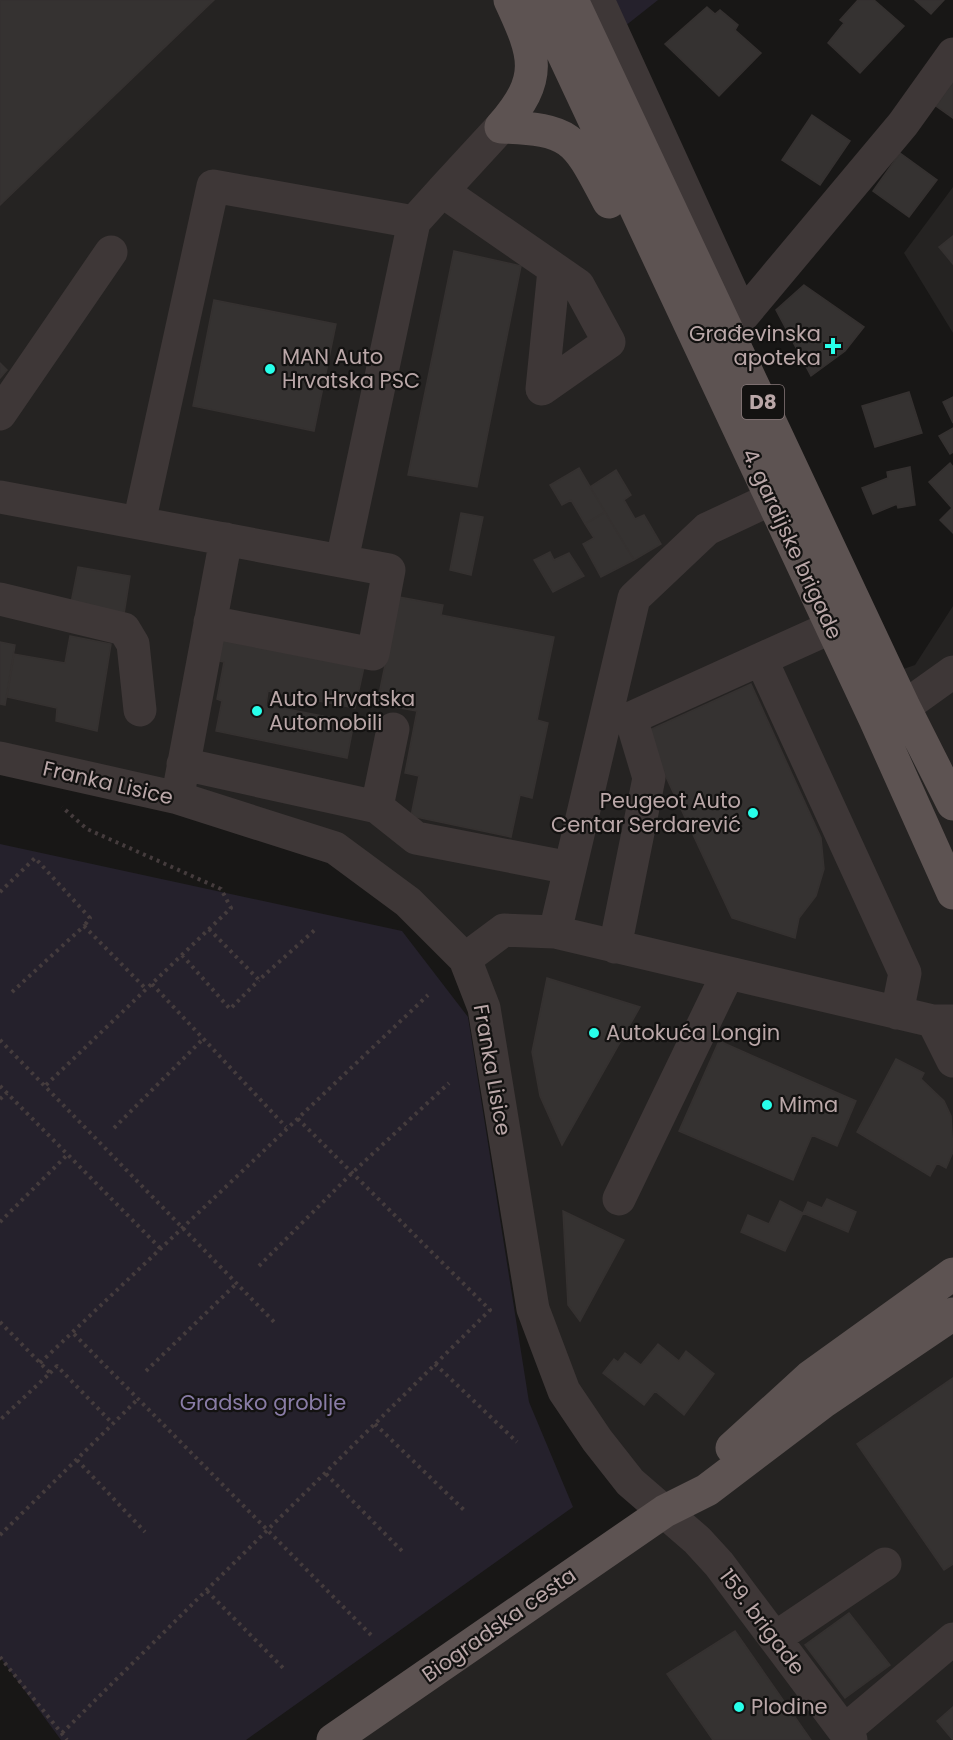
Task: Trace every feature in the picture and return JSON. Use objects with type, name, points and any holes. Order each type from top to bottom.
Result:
[{"type":"main road","points":[[501,127],[531,84],[530,42],[510,0]]},
{"type":"main road","name":"4. gardijske brigade","points":[[538,0],[832,627],[953,893]]},
{"type":"main road","name":"4. gardijske brigade","points":[[572,0],[735,324],[904,707],[953,804]]},
{"type":"main road","points":[[501,127],[546,130],[570,140],[587,160],[625,232],[634,243],[663,267]]},
{"type":"main road","name":"Biogradska cesta","points":[[665,1511],[810,1377],[953,1274]]},
{"type":"main road","name":"Biogradska cesta","points":[[333,1740],[665,1511],[707,1490],[823,1402],[953,1314]]},
{"type":"street","points":[[598,0],[735,324],[903,124],[953,54]]},
{"type":"street","points":[[342,560],[414,222],[501,127]]},
{"type":"street","points":[[139,523],[213,186],[414,222]]},
{"type":"street","points":[[442,190],[554,270]]},
{"type":"street","points":[[0,414],[111,252]]},
{"type":"street","points":[[0,497],[389,570],[373,654],[210,622]]},
{"type":"street","points":[[555,932],[634,598],[707,529],[771,499]]},
{"type":"street","points":[[178,798],[226,539]]},
{"type":"street","points":[[0,599],[124,629],[133,644],[140,710]]},
{"type":"street","points":[[615,947],[649,778],[631,718],[832,627]]},
{"type":"street","points":[[761,659],[905,974],[897,1013]]},
{"type":"street","points":[[904,707],[953,672]]},
{"type":"street","points":[[377,807],[393,729]]},
{"type":"street","name":"Franka Lisice","points":[[0,758],[178,798],[335,848],[408,902],[465,959],[484,1008],[537,1319],[564,1391],[597,1440],[630,1482],[665,1511]]},
{"type":"street","points":[[183,764],[377,807],[416,838],[570,868]]},
{"type":"street","points":[[465,959],[504,930],[555,932],[897,1013],[943,1021],[953,1061]]},
{"type":"street","points":[[619,1199],[728,974]]},
{"type":"street","name":"159. brigade","points":[[665,1511],[718,1564],[847,1736]]},
{"type":"street","points":[[775,1638],[885,1564]]},
{"type":"street","points":[[847,1736],[953,1639]]},
{"type":"path","points":[[46,1085],[231,908],[221,889],[87,829],[62,807]]},
{"type":"path","points":[[0,892],[35,858],[90,918],[12,992]]},
{"type":"path","points":[[84,926],[146,989]]},
{"type":"path","points":[[182,955],[230,1009],[317,928]]},
{"type":"path","points":[[209,929],[259,980]]},
{"type":"path","points":[[152,984],[286,1127]]},
{"type":"path","points":[[40,1363],[74,1334],[286,1127],[428,995]]},
{"type":"path","points":[[114,1128],[203,1038]]},
{"type":"path","points":[[0,1040],[277,1324]]},
{"type":"path","points":[[259,1266],[352,1173],[449,1083]]},
{"type":"path","points":[[0,1086],[160,1250]]},
{"type":"path","points":[[0,1099],[7,1093]]},
{"type":"path","points":[[62,1733],[489,1310],[297,1118]]},
{"type":"path","points":[[0,1222],[67,1154]]},
{"type":"path","points":[[146,1371],[236,1284]]},
{"type":"path","points":[[0,1322],[50,1373]]},
{"type":"path","points":[[74,1334],[371,1635]]},
{"type":"path","points":[[435,1364],[517,1442]]},
{"type":"path","points":[[0,1420],[57,1366],[113,1424]]},
{"type":"path","points":[[0,1535],[138,1399]]},
{"type":"path","points":[[375,1424],[466,1512]]},
{"type":"path","points":[[77,1460],[146,1532]]},
{"type":"path","points":[[326,1474],[404,1553]]},
{"type":"path","points":[[207,1591],[286,1671]]},
{"type":"path","points":[[0,1657],[67,1740]]},
{"type":"shaded area","points":[[0,0],[554,0],[874,679],[915,665],[953,606],[953,1740],[333,1740],[665,1512],[564,1391],[465,959],[335,848],[0,758]]},
{"type":"shaded area","points":[[953,187],[953,333],[904,253]]},
{"type":"green space","points":[[598,0],[658,0],[615,34]]},
{"type":"green space","name":"Gradsko groblje","points":[[0,844],[402,931],[468,1017],[529,1402],[573,1507],[246,1740],[61,1740],[0,1657]]},
{"type":"building","points":[[0,0],[214,0],[0,205]]},
{"type":"building","points":[[858,0],[874,0],[904,26],[860,73],[828,43],[844,23],[840,20]]},
{"type":"building","points":[[915,0],[944,0],[931,14]]},
{"type":"building","points":[[707,7],[715,14],[720,10],[738,25],[735,30],[761,53],[719,96],[665,44]]},
{"type":"building","points":[[953,81],[953,118],[936,106]]},
{"type":"building","points":[[812,115],[850,141],[820,185],[782,160]]},
{"type":"building","points":[[900,153],[937,180],[909,217],[873,191]]},
{"type":"building","points":[[953,236],[953,264],[939,247]]},
{"type":"building","points":[[454,251],[521,266],[477,487],[408,475]]},
{"type":"building","points":[[804,285],[864,327],[845,351],[811,376],[776,310]]},
{"type":"building","points":[[214,300],[336,324],[314,431],[193,406]]},
{"type":"building","points":[[0,363],[7,370],[0,378]]},
{"type":"building","points":[[909,392],[922,433],[875,447],[862,406]]},
{"type":"building","points":[[953,397],[953,423],[943,402]]},
{"type":"building","points":[[953,428],[953,452],[950,454],[939,436]]},
{"type":"building","points":[[950,463],[953,467],[953,533],[940,520],[952,508],[929,482]]},
{"type":"building","points":[[910,467],[915,505],[898,508],[897,504],[873,514],[862,488],[888,478],[887,472]]},
{"type":"building","points":[[579,468],[605,512],[585,524],[571,500],[562,505],[550,485]]},
{"type":"building","points":[[616,470],[631,495],[624,500],[635,519],[644,515],[661,544],[634,560],[590,487]]},
{"type":"building","points":[[605,512],[634,560],[601,577],[583,544],[594,538],[585,524]]},
{"type":"building","points":[[461,513],[483,517],[471,575],[450,570]]},
{"type":"building","points":[[550,552],[554,560],[569,553],[584,576],[553,592],[534,560]]},
{"type":"building","points":[[78,567],[130,576],[124,614],[71,603]]},
{"type":"building","points":[[399,597],[443,605],[441,615],[554,637],[537,720],[548,723],[532,798],[520,795],[511,837],[411,816],[419,776],[405,773],[417,711],[377,704]]},
{"type":"building","points":[[210,635],[364,667],[355,708],[268,691],[266,705],[354,722],[347,758],[216,731],[222,701],[217,699],[224,662],[206,658]]},
{"type":"building","points":[[70,636],[111,644],[97,731],[56,721],[57,708],[7,697],[14,654],[65,663]]},
{"type":"building","points":[[0,642],[15,645],[5,705],[0,704]]},
{"type":"building","points":[[751,684],[821,838],[824,869],[816,896],[799,918],[795,938],[732,918],[645,732]]},
{"type":"building","points":[[547,978],[640,1007],[562,1145],[540,1096],[532,1052]]},
{"type":"building","points":[[719,1041],[856,1101],[837,1146],[812,1135],[793,1180],[679,1131]]},
{"type":"building","points":[[896,1059],[924,1073],[921,1079],[944,1101],[951,1116],[953,1152],[946,1168],[937,1163],[930,1176],[857,1132]]},
{"type":"building","points":[[827,1199],[856,1212],[848,1232],[803,1213],[808,1202],[822,1208]]},
{"type":"building","points":[[780,1201],[803,1213],[785,1251],[741,1232],[748,1215],[769,1224]]},
{"type":"building","points":[[563,1211],[624,1240],[580,1321],[568,1305]]},
{"type":"building","points":[[658,1344],[679,1361],[686,1351],[714,1374],[684,1415],[655,1391],[644,1405],[603,1373],[614,1359],[618,1362],[625,1353],[641,1365]]},
{"type":"building","points":[[953,1378],[953,1564],[944,1570],[857,1444]]},
{"type":"building","points":[[849,1613],[890,1665],[845,1698],[805,1645]]},
{"type":"building","name":"Plodine","points":[[735,1631],[811,1740],[713,1740],[667,1674]]},
{"type":"building","points":[[953,1707],[953,1740],[937,1721]]},
{"type":"place","name":"Građevinska apoteka","points":[[833,346]]},
{"type":"place","name":"MAN Auto Hrvatska PSC","points":[[270,369]]},
{"type":"place","name":"Auto Hrvatska Automobili","points":[[257,711]]},
{"type":"place","name":"Peugeot Auto Centar Serdarević","points":[[753,813]]},
{"type":"place","name":"Autokuća Longin","points":[[594,1033]]},
{"type":"place","name":"Mima","points":[[767,1105]]},
{"type":"place","name":"Plodine","points":[[739,1707]]}]
